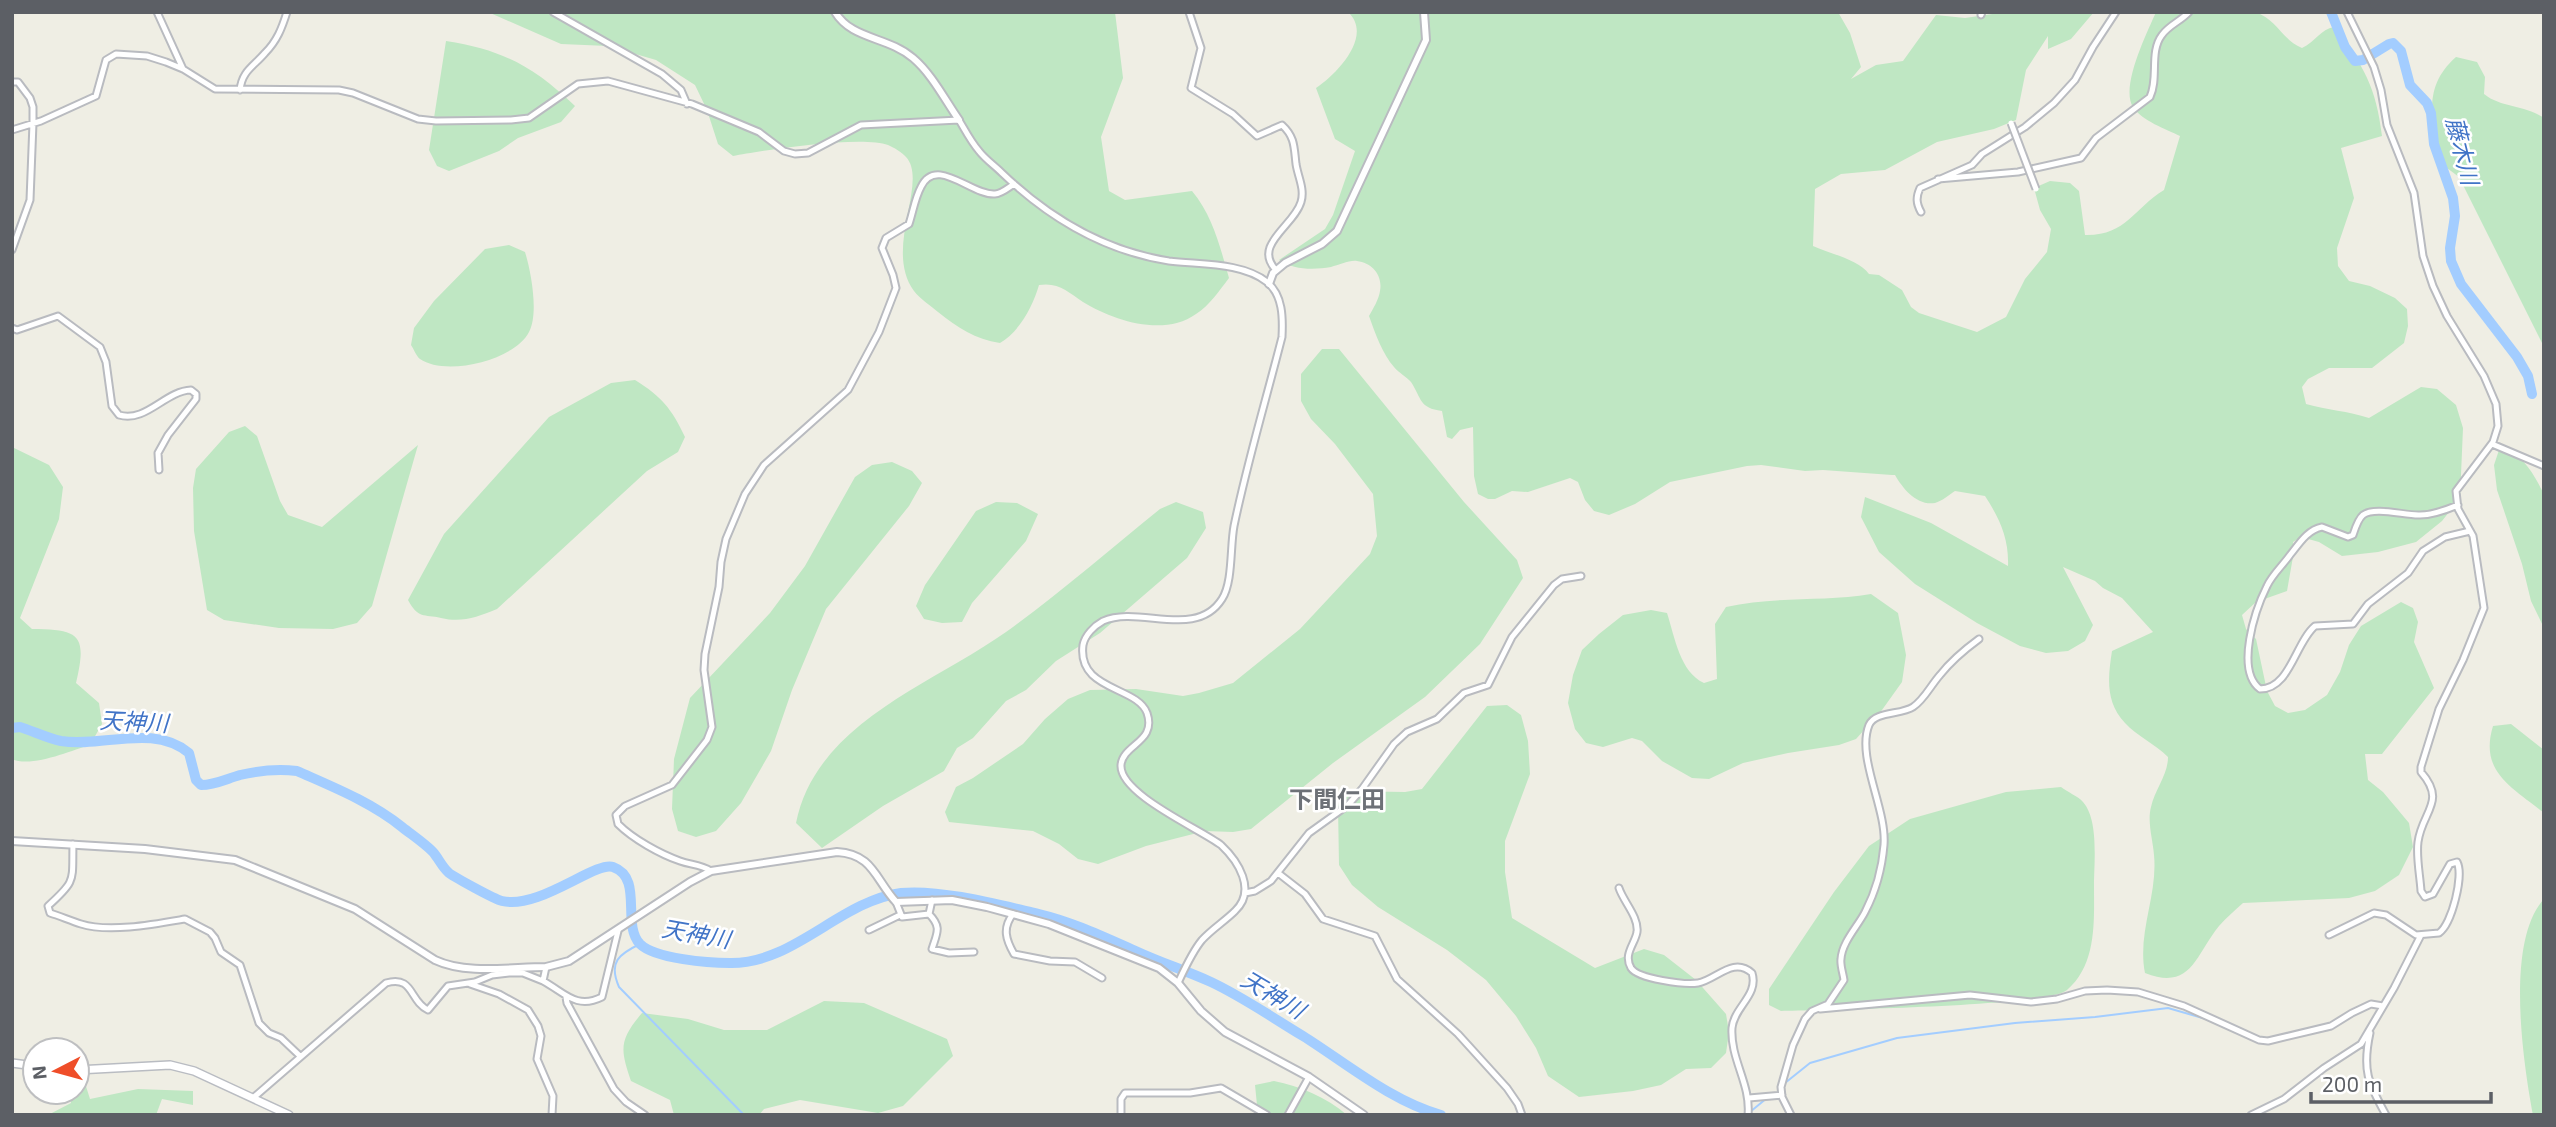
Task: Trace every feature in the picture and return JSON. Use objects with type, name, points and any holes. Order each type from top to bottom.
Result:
[{"type":"main road","points":[[91,1069],[170,1065],[194,1072],[289,1115]]},
{"type":"street","points":[[157,12],[183,69]]},
{"type":"street","points":[[240,90],[245,71],[265,53],[281,32],[287,12]]},
{"type":"street","points":[[553,12],[662,74],[681,90],[687,104]]},
{"type":"street","points":[[835,12],[852,31],[871,35],[915,59],[979,151],[1014,184],[1056,217],[1080,232],[1116,247],[1166,260],[1242,271],[1269,284],[1281,305],[1282,337],[1235,523],[1227,587],[1223,598],[1212,610],[1199,617],[1177,620],[1125,617],[1109,619],[1088,633],[1083,648],[1085,660],[1095,677],[1106,687],[1130,696],[1142,704],[1147,714],[1149,722],[1143,741],[1126,752],[1122,758],[1121,770],[1124,778],[1143,797],[1211,837],[1227,850],[1241,869],[1245,893],[1239,907],[1201,940],[1178,982]]},
{"type":"street","points":[[1189,12],[1201,48],[1191,88],[1233,114],[1257,136],[1282,125],[1292,136],[1303,196],[1295,214],[1270,245],[1267,255],[1276,270]]},
{"type":"street","points":[[1269,284],[1276,270],[1337,231],[1426,40],[1424,12]]},
{"type":"street","points":[[1921,212],[1917,204],[1920,188],[1972,165],[1982,154],[2025,127],[2054,103],[2075,80],[2116,12]]},
{"type":"street","points":[[1938,178],[2018,172],[2081,158],[2096,138],[2150,97],[2153,90],[2155,55],[2161,35],[2189,12]]},
{"type":"street","points":[[2329,935],[2380,912],[2408,932],[2421,935],[2439,933],[2448,923],[2459,863],[2450,864],[2433,894],[2425,897],[2421,891],[2418,842],[2434,799],[2432,787],[2421,772],[2421,767],[2439,709],[2484,608],[2484,594],[2470,531],[2458,505],[2456,491],[2492,444],[2498,426],[2491,389],[2447,316],[2423,256],[2418,210],[2407,171],[2390,133],[2374,67],[2347,12]]},
{"type":"street","points":[[12,130],[83,104],[96,96],[106,60],[116,54],[147,56],[183,69],[215,89],[339,90],[418,119],[436,121],[529,118],[578,84],[608,81],[687,104],[759,132],[784,151],[795,154],[808,153],[861,125],[959,120]]},
{"type":"street","points":[[12,82],[18,82],[33,107],[30,200],[12,250]]},
{"type":"street","points":[[2011,123],[2036,189]]},
{"type":"street","points":[[711,871],[701,864],[680,861],[628,832],[618,824],[616,815],[625,806],[672,785],[707,740],[712,727],[704,670],[705,654],[719,587],[723,548],[733,519],[764,465],[848,390],[879,332],[896,288],[894,275],[882,248],[886,238],[909,224],[922,184],[932,176],[944,174],[986,194],[998,194],[1014,184]]},
{"type":"street","points":[[12,328],[17,330],[58,316],[100,347],[106,362],[112,406],[119,415],[136,415],[173,394],[191,390],[196,399],[168,435],[158,453],[159,470]]},
{"type":"street","points":[[2492,444],[2544,466]]},
{"type":"street","points":[[2458,505],[2447,510],[2418,515],[2368,513],[2362,516],[2353,535],[2347,537],[2322,527],[2307,534],[2268,583],[2259,606],[2248,651],[2248,675],[2251,680],[2260,689],[2267,689],[2287,673],[2303,638],[2315,626],[2353,624],[2368,604],[2408,573],[2423,551],[2445,537],[2470,531]]},
{"type":"street","points":[[1245,893],[1263,886],[1278,873],[1309,833],[1348,805],[1394,744],[1407,732],[1437,719],[1464,693],[1488,685],[1497,672],[1512,638],[1554,585],[1562,579],[1581,576]]},
{"type":"street","points":[[1820,1009],[1835,996],[1844,980],[1840,958],[1867,909],[1879,877],[1884,841],[1881,810],[1868,762],[1869,725],[1883,715],[1906,711],[1916,706],[1951,662],[1979,639]]},
{"type":"street","points":[[12,841],[73,844],[235,860],[355,909],[435,960],[463,968],[546,967],[569,961],[711,871],[837,852],[857,855],[865,862],[895,901],[900,915]]},
{"type":"street","points":[[73,844],[72,880],[66,890],[48,906],[50,913],[83,925],[100,926],[146,927],[185,919],[209,932],[221,952],[240,965],[259,1023],[269,1033],[281,1038],[300,1056]]},
{"type":"street","points":[[1278,873],[1305,894],[1323,919],[1375,936],[1397,979],[1458,1034],[1507,1088],[1522,1114]]},
{"type":"street","points":[[1619,888],[1636,923],[1637,933],[1629,951],[1630,965],[1637,974],[1686,984],[1701,983],[1731,968],[1741,967],[1752,973],[1753,989],[1736,1014],[1732,1032],[1734,1055],[1749,1098],[1748,1115]]},
{"type":"street","points":[[929,914],[932,900]]},
{"type":"street","points":[[895,901],[969,902],[1049,924],[1159,968],[1178,982],[1202,1011],[1225,1032],[1309,1077],[1364,1115]]},
{"type":"street","points":[[869,930],[900,915],[906,917],[929,914]]},
{"type":"street","points":[[929,914],[936,922],[938,930],[933,951],[974,952]]},
{"type":"street","points":[[1013,914],[1007,921],[1005,938],[1014,954],[1049,961],[1075,962],[1102,978]]},
{"type":"street","points":[[566,997],[592,1002],[602,997],[618,931]]},
{"type":"street","points":[[2251,1115],[2284,1099],[2324,1068],[2356,1048],[2370,1030],[2421,935]]},
{"type":"street","points":[[543,981],[546,967]]},
{"type":"street","points":[[253,1098],[386,983],[399,981],[406,984],[422,1007],[428,1010],[448,986],[475,982],[492,975],[523,973],[556,988],[566,997],[586,1040],[608,1074],[614,1089],[626,1102],[645,1115]]},
{"type":"street","points":[[466,982],[499,994],[528,1010],[541,1036],[537,1059],[553,1096],[552,1115]]},
{"type":"street","points":[[1791,1115],[1782,1095],[1782,1079],[1804,1019],[1812,1011],[1820,1009],[1970,995],[2031,1002],[2057,999],[2085,991],[2138,992],[2185,1006],[2259,1040],[2267,1041],[2331,1026],[2371,1004],[2382,1006]]},
{"type":"street","points":[[2370,1030],[2366,1074],[2386,1115]]},
{"type":"street","points":[[1288,1115],[1309,1077]]},
{"type":"street","points":[[1121,1115],[1121,1099],[1125,1093],[1190,1093],[1221,1088],[1268,1115]]},
{"type":"street","points":[[1749,1098],[1782,1095]]},
{"type":"green space","points":[[488,12],[1115,12],[1123,78],[1101,137],[1109,191],[1125,200],[1192,191],[1211,221],[1229,278],[1210,302],[1196,314],[1183,321],[1154,325],[1139,324],[1109,315],[1058,286],[1039,285],[1029,309],[1014,332],[1000,343],[983,339],[960,328],[922,300],[906,274],[904,237],[913,183],[912,168],[898,150],[875,142],[857,142],[812,144],[733,156],[718,144],[707,110],[695,85],[656,60],[608,46],[561,44]]},
{"type":"green space","points":[[1348,12],[1838,12],[1850,33],[1861,67],[1851,79],[1876,65],[1903,61],[1936,15],[1965,18],[2006,12],[2094,12],[2071,39],[2048,49],[2048,36],[2026,70],[2016,120],[1994,129],[1937,142],[1885,170],[1841,174],[1815,189],[1813,246],[1851,261],[1869,274],[1879,275],[1902,290],[1911,307],[1919,313],[1977,332],[2006,317],[2025,279],[2047,252],[2051,229],[2040,210],[2034,188],[2050,181],[2070,183],[2079,191],[2085,235],[2099,234],[2120,226],[2164,190],[2180,136],[2142,116],[2133,107],[2130,98],[2136,60],[2156,12],[2255,12],[2263,15],[2295,45],[2302,48],[2325,30],[2334,27],[2367,78],[2376,104],[2382,136],[2341,148],[2354,198],[2337,248],[2338,266],[2349,281],[2370,286],[2395,298],[2407,309],[2408,326],[2404,343],[2372,368],[2329,368],[2308,379],[2302,387],[2306,404],[2369,418],[2421,387],[2437,389],[2456,405],[2463,428],[2460,498],[2442,521],[2416,542],[2378,552],[2342,556],[2319,542],[2301,537],[2293,542],[2287,591],[2256,602],[2242,615],[2246,629],[2256,639],[2267,691],[2275,706],[2288,713],[2305,710],[2327,695],[2340,672],[2349,645],[2361,626],[2401,602],[2413,608],[2418,622],[2414,642],[2434,688],[2382,754],[2365,754],[2368,780],[2383,792],[2409,823],[2413,847],[2399,875],[2375,891],[2349,898],[2243,903],[2219,926],[2197,959],[2182,974],[2160,977],[2145,973],[2145,929],[2154,870],[2150,813],[2168,757],[2130,728],[2119,715],[2111,698],[2109,680],[2112,651],[2153,632],[2122,598],[2095,581],[2063,567],[2093,625],[2085,641],[2068,651],[2046,653],[2020,646],[1915,584],[1879,552],[1861,517],[1865,497],[1931,523],[2008,566],[2007,547],[2002,530],[1985,496],[1955,491],[1938,502],[1928,503],[1911,495],[1895,475],[1805,471],[1761,465],[1670,482],[1635,504],[1609,515],[1594,511],[1585,500],[1578,482],[1570,478],[1528,492],[1512,491],[1495,499],[1478,494],[1474,476],[1473,427],[1460,430],[1452,439],[1447,437],[1442,411],[1425,405],[1411,382],[1390,362],[1380,343],[1369,316],[1380,291],[1380,280],[1375,271],[1367,264],[1357,261],[1311,269],[1291,266],[1279,260],[1325,229],[1333,215],[1355,151],[1335,139],[1316,88],[1342,65],[1355,43],[1355,22]]},
{"type":"green space","points":[[446,41],[484,49],[516,62],[545,80],[575,106],[561,122],[518,138],[499,151],[449,171],[437,166],[429,150]]},
{"type":"green space","points":[[2456,57],[2477,62],[2485,77],[2484,94],[2491,99],[2544,118],[2544,347],[2459,177],[2439,162],[2432,106],[2434,93],[2445,69]]},
{"type":"green space","points":[[509,245],[525,252],[532,281],[534,304],[529,332],[510,351],[479,363],[446,366],[420,359],[411,345],[414,328],[434,301],[485,249]]},
{"type":"green space","points":[[1322,349],[1339,349],[1464,502],[1517,560],[1523,578],[1480,644],[1425,697],[1333,763],[1251,829],[1233,832],[1205,831],[1146,846],[1098,864],[1078,859],[1059,844],[1033,831],[949,822],[945,812],[956,787],[1023,744],[1045,719],[1068,699],[1090,690],[1136,689],[1183,696],[1233,683],[1300,629],[1370,554],[1377,536],[1373,494],[1335,444],[1311,419],[1301,401],[1301,374]]},
{"type":"green space","points":[[635,380],[659,398],[675,419],[685,437],[678,452],[647,471],[497,609],[476,617],[456,620],[418,613],[408,600],[444,534],[549,417],[611,383]]},
{"type":"green space","points":[[245,426],[257,436],[280,501],[288,515],[322,527],[418,445],[372,606],[357,623],[333,629],[279,628],[224,620],[207,610],[194,531],[193,488],[196,469],[229,432]]},
{"type":"green space","points":[[12,447],[49,465],[63,487],[59,519],[20,618],[32,629],[61,631],[76,638],[81,655],[76,683],[99,703],[102,724],[90,745],[51,758],[29,761],[12,759]]},
{"type":"green space","points":[[2509,448],[2530,469],[2544,495],[2544,628],[2531,601],[2522,564],[2497,490],[2494,465],[2499,450]]},
{"type":"green space","points":[[892,462],[912,471],[922,483],[909,506],[826,609],[792,690],[771,751],[741,803],[716,831],[696,837],[678,831],[672,809],[674,759],[690,698],[770,613],[805,566],[855,477],[872,465]]},
{"type":"green space","points":[[996,502],[1017,503],[1038,514],[1026,541],[972,603],[962,622],[942,623],[924,619],[916,606],[925,585],[976,511]]},
{"type":"green space","points":[[1176,502],[1203,512],[1206,528],[1187,558],[1100,633],[1056,661],[1026,690],[1006,701],[973,738],[957,748],[944,771],[883,806],[822,848],[796,823],[808,788],[827,758],[851,733],[912,689],[1006,632],[1160,509]]},
{"type":"green space","points":[[1871,594],[1898,613],[1906,655],[1902,682],[1856,739],[1839,745],[1743,763],[1709,779],[1692,778],[1662,761],[1642,741],[1632,738],[1603,747],[1586,743],[1575,729],[1568,703],[1573,675],[1582,650],[1623,615],[1651,610],[1667,613],[1684,663],[1696,678],[1704,683],[1717,679],[1715,624],[1726,607],[1762,601]]},
{"type":"green space","points":[[1507,705],[1521,715],[1528,741],[1530,774],[1505,841],[1505,872],[1512,918],[1595,968],[1644,949],[1664,955],[1696,980],[1726,1014],[1729,1032],[1726,1053],[1711,1068],[1686,1069],[1661,1085],[1579,1097],[1548,1076],[1536,1048],[1516,1016],[1486,980],[1447,950],[1378,907],[1352,885],[1339,865],[1338,806],[1344,791],[1405,792],[1422,789],[1487,706]]},
{"type":"green space","points":[[2511,724],[2544,750],[2544,813],[2510,786],[2495,767],[2490,742],[2493,726]]},
{"type":"green space","points":[[2061,787],[2081,800],[2088,810],[2094,830],[2092,941],[2084,968],[2067,990],[2051,996],[1979,1004],[1781,1011],[1769,1005],[1769,989],[1834,892],[1869,846],[1910,819],[2006,792]]},
{"type":"green space","points":[[2544,899],[2544,1115],[2533,1115],[2522,1034],[2521,972],[2524,943],[2532,918]]},
{"type":"green space","points":[[824,1001],[864,1003],[947,1039],[953,1056],[903,1106],[878,1113],[800,1100],[764,1109],[759,1115],[674,1115],[670,1100],[631,1081],[624,1045],[629,1031],[642,1013],[688,1019],[724,1030],[767,1030]]},
{"type":"green space","points":[[1274,1081],[1312,1093],[1347,1115],[1270,1115],[1257,1105],[1255,1085]]},
{"type":"green space","points":[[138,1089],[193,1091],[193,1105],[162,1099],[156,1115],[48,1115],[65,1106],[91,1106],[91,1099]]},
{"type":"waterway","name":"藤木川","points":[[2331,12],[2345,47],[2355,61],[2363,60],[2393,43],[2401,51],[2410,85],[2427,103],[2431,113],[2434,144],[2453,198],[2455,216],[2450,248],[2451,261],[2461,284],[2517,357],[2528,376],[2532,394]]},
{"type":"waterway","name":"天神川","points":[[12,728],[20,727],[61,741],[160,739],[189,753],[196,780],[201,785],[254,772],[297,771],[378,810],[433,852],[449,873],[502,901],[532,899],[593,871],[613,867],[628,881],[632,925],[640,944],[658,953],[683,959],[730,963],[753,961],[775,954],[858,907],[901,893],[934,893],[1052,917],[1223,988],[1404,1101],[1441,1115]]},
{"type":"waterway","points":[[640,944],[621,955],[615,965],[619,987],[744,1115]]},
{"type":"waterway","points":[[1785,1083],[1810,1063],[1897,1038],[2168,1008],[2206,1019]]},
{"type":"waterway","points":[[1750,1112],[1767,1098]]},
{"type":"district","name":"下間仁田","points":[[1337,800]]}]
